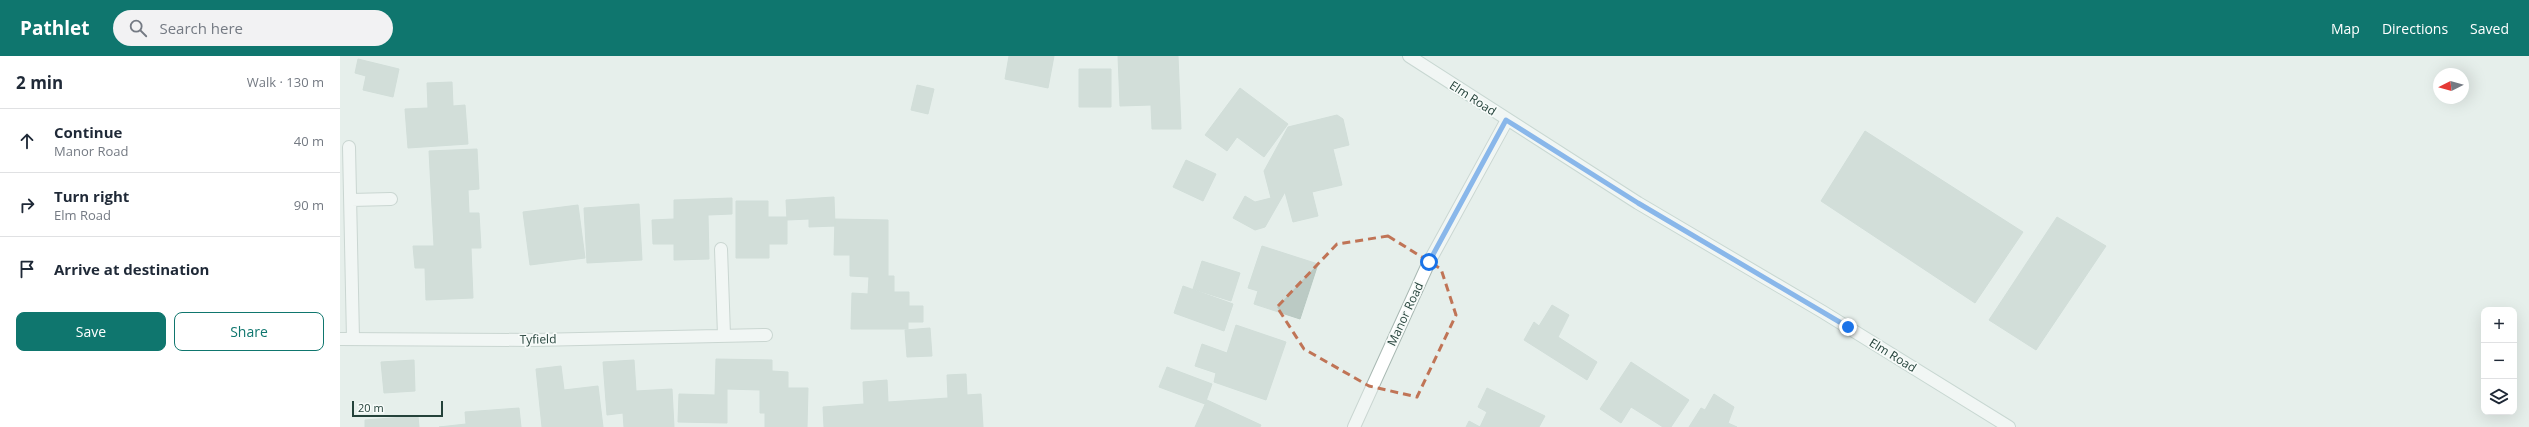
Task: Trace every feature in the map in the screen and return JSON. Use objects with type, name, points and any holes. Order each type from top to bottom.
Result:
[{"type":"street","name":"Elm Road","points":[[1409,56],[1506,120],[1638,203],[1823,312],[2009,427]]},
{"type":"street","name":"Manor Road","points":[[1354,427],[1429,262],[1506,120]]},
{"type":"street","points":[[349,147],[353,339]]},
{"type":"street","points":[[351,200],[391,199]]},
{"type":"street","points":[[721,249],[724,335]]},
{"type":"street","name":"Tyfield","points":[[340,339],[534,340],[766,335]]},
{"type":"highlighted area","points":[[1388,236],[1441,269],[1456,315],[1417,397],[1369,386],[1304,349],[1277,307],[1337,244]]},
{"type":"building","points":[[1009,56],[1054,56],[1048,88],[1005,79]]},
{"type":"building","points":[[1118,56],[1178,56],[1181,129],[1152,129],[1151,105],[1120,106]]},
{"type":"building","points":[[358,59],[399,69],[393,97],[363,90],[366,76],[355,73]]},
{"type":"building","points":[[1079,69],[1111,69],[1111,107],[1079,107]]},
{"type":"building","points":[[452,82],[453,106],[465,105],[468,144],[408,148],[405,109],[428,108],[427,83]]},
{"type":"building","points":[[917,85],[934,89],[928,114],[911,110]]},
{"type":"building","points":[[1240,88],[1288,124],[1264,157],[1237,137],[1227,151],[1205,135]]},
{"type":"building","points":[[1337,115],[1343,119],[1349,145],[1333,149],[1342,185],[1312,192],[1318,216],[1293,222],[1285,192],[1265,227],[1255,230],[1233,218],[1245,196],[1255,202],[1271,198],[1264,171],[1288,127]]},
{"type":"building","points":[[1865,131],[2023,232],[1975,303],[1821,201]]},
{"type":"building","points":[[477,149],[479,189],[468,190],[469,213],[479,213],[481,248],[471,248],[473,298],[426,300],[425,268],[415,268],[413,246],[434,246],[429,151]]},
{"type":"building","points":[[1186,160],[1216,174],[1203,201],[1173,187]]},
{"type":"building","points":[[834,197],[835,226],[809,227],[809,219],[787,220],[786,200]]},
{"type":"building","points":[[732,198],[732,214],[708,215],[709,259],[674,260],[674,244],[653,244],[652,220],[674,219],[674,200]]},
{"type":"building","points":[[736,201],[768,201],[768,217],[787,217],[787,244],[769,244],[769,258],[736,258]]},
{"type":"building","points":[[639,204],[642,260],[587,263],[584,208]]},
{"type":"building","points":[[578,205],[585,258],[530,265],[523,212]]},
{"type":"building","points":[[2057,217],[2106,246],[2036,350],[1989,320]]},
{"type":"building","points":[[835,219],[888,220],[888,276],[894,276],[894,292],[909,292],[909,306],[923,306],[923,322],[908,322],[908,329],[851,329],[852,293],[868,294],[869,277],[850,276],[850,255],[834,255]]},
{"type":"building","points":[[1262,246],[1318,264],[1300,319],[1254,304],[1258,291],[1248,288]]},
{"type":"building","points":[[1202,261],[1240,273],[1231,301],[1193,289]]},
{"type":"building","points":[[1183,286],[1233,304],[1224,331],[1174,313]]},
{"type":"building","points":[[1552,305],[1569,315],[1558,337],[1597,362],[1587,380],[1524,340],[1534,322],[1539,326]]},
{"type":"building","points":[[1236,325],[1286,342],[1266,400],[1214,382],[1216,373],[1195,366],[1202,344],[1227,353]]},
{"type":"building","points":[[930,328],[932,356],[907,357],[905,330]]},
{"type":"building","points":[[716,359],[772,360],[772,371],[788,372],[788,388],[808,388],[807,427],[765,427],[765,413],[760,413],[760,390],[727,389],[727,423],[678,422],[679,394],[715,395]]},
{"type":"building","points":[[414,360],[415,391],[384,393],[381,362]]},
{"type":"building","points":[[634,360],[636,391],[672,389],[674,427],[624,427],[623,413],[607,415],[603,362]]},
{"type":"building","points":[[1631,362],[1689,400],[1671,427],[1663,427],[1631,407],[1621,423],[1600,409]]},
{"type":"building","points":[[561,366],[564,390],[598,386],[603,427],[542,427],[536,369]]},
{"type":"building","points":[[1167,367],[1212,384],[1205,404],[1159,387]]},
{"type":"building","points":[[966,374],[967,395],[981,394],[983,427],[824,427],[823,407],[864,404],[863,382],[887,380],[888,402],[948,398],[947,375]]},
{"type":"building","points":[[1487,388],[1545,416],[1539,427],[1480,427],[1487,412],[1478,407]]},
{"type":"building","points":[[1714,394],[1734,407],[1728,423],[1737,427],[1689,427],[1701,408],[1705,410]]},
{"type":"building","points":[[1207,400],[1261,425],[1260,427],[1195,427]]},
{"type":"building","points":[[519,408],[521,427],[439,427],[466,424],[465,412]]},
{"type":"building","points":[[418,416],[419,427],[365,427],[365,420]]},
{"type":"building","points":[[1469,421],[1480,427],[1466,427]]},
{"type":"route","points":[[1429,262],[1506,120],[1638,203],[1848,327]]}]
